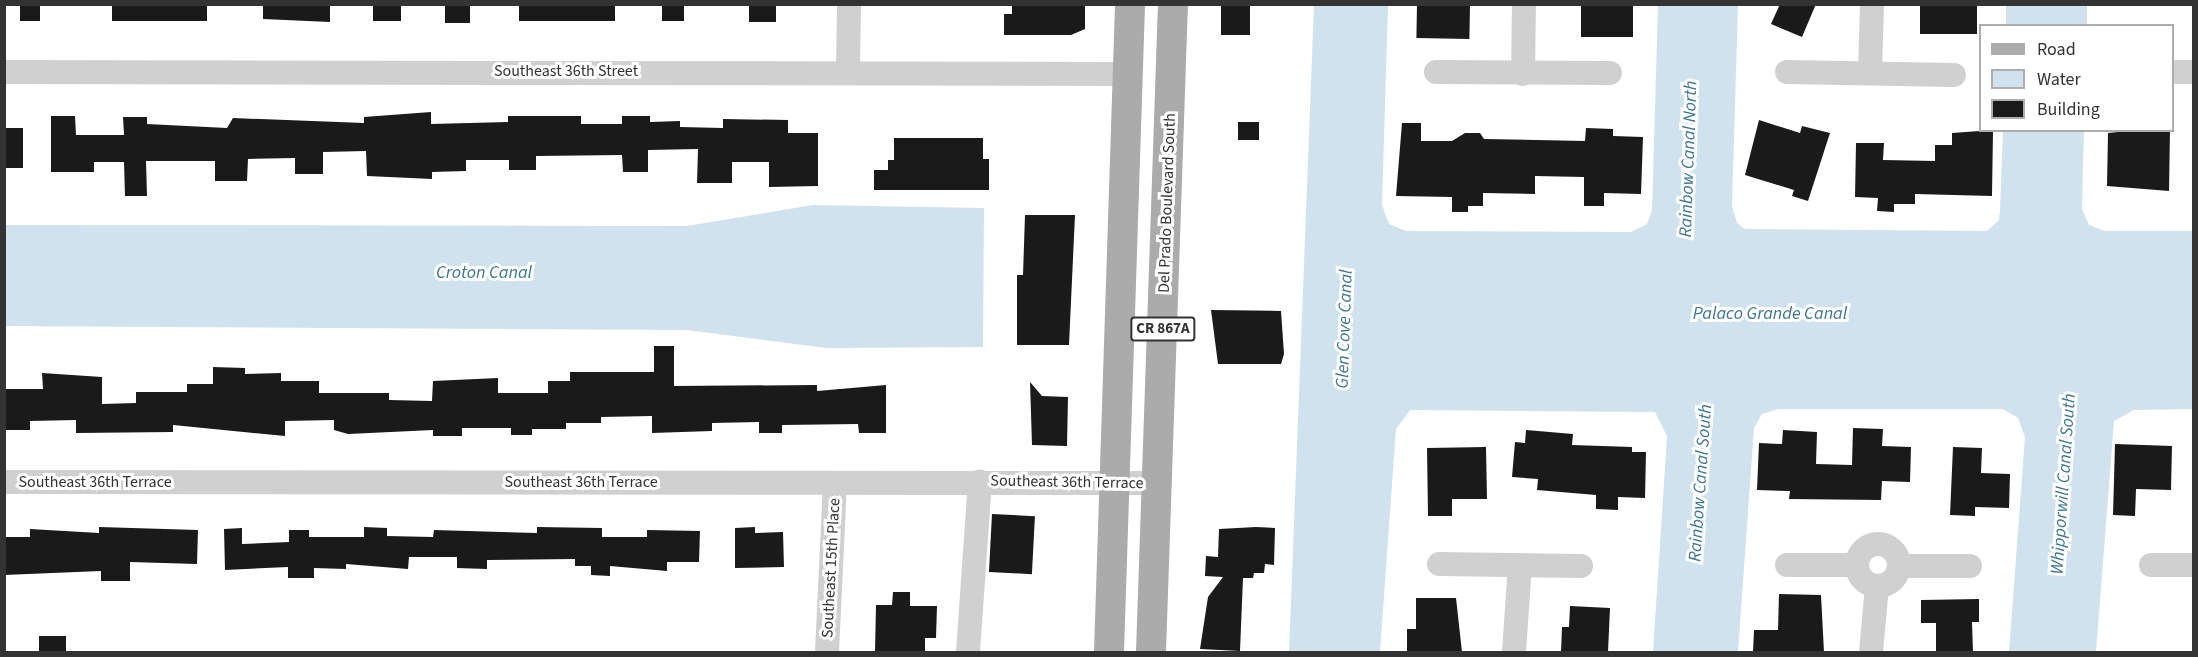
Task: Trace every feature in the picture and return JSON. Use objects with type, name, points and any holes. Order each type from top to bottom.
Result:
[{"type":"main road","name":"CR 867A","points":[[1109,652],[1130,4]]},
{"type":"main road","name":"Del Prado Boulevard South","points":[[1151,652],[1173,4]]},
{"type":"main road","points":[[1128,74],[1168,162]]},
{"type":"street","points":[[848,71],[849,4]]},
{"type":"street","points":[[1523,74],[1524,4]]},
{"type":"street","points":[[1870,72],[1872,4]]},
{"type":"street","name":"Southeast 36th Street","points":[[4,72],[848,71],[1128,74]]},
{"type":"street","points":[[1436,72],[1610,73]]},
{"type":"street","points":[[1787,72],[1954,75]]},
{"type":"street","points":[[2174,72],[2193,72]]},
{"type":"street","points":[[968,652],[980,481]]},
{"type":"street","name":"Southeast 36th Terrace","points":[[4,482],[1116,481],[1158,483]]},
{"type":"street","name":"Southeast 15th Place","points":[[827,652],[835,483]]},
{"type":"street","points":[[1878,544],[1895,554],[1899,566],[1894,579],[1877,586],[1860,578],[1856,565],[1865,548],[1878,544]]},
{"type":"street","points":[[1439,564],[1581,566]]},
{"type":"street","points":[[1514,652],[1520,565]]},
{"type":"street","points":[[1787,565],[1856,565]]},
{"type":"street","points":[[2151,565],[2193,565]]},
{"type":"street","points":[[1899,566],[1970,566]]},
{"type":"street","points":[[1871,652],[1877,586]]},
{"type":"water","points":[[1314,5],[1388,5],[1382,205],[1389,224],[1406,231],[1631,232],[1647,224],[1652,210],[1658,5],[1738,5],[1732,206],[1737,223],[1745,229],[1987,231],[1999,220],[2003,132],[2084,132],[2082,209],[2089,225],[2105,231],[2193,231],[2193,409],[2134,410],[2114,421],[2096,652],[2009,652],[2025,437],[2018,418],[2003,409],[1778,409],[1762,414],[1754,428],[1738,652],[1653,652],[1667,436],[1655,412],[1410,410],[1396,429],[1380,652],[1289,652]]},
{"type":"water","points":[[2006,5],[2087,5],[2087,24],[2006,24]]},
{"type":"water","name":"Croton Canal","points":[[813,205],[984,208],[983,347],[826,348],[687,330],[5,326],[5,225],[687,226]]},
{"type":"building","points":[[20,4],[40,4],[40,21],[20,21]]},
{"type":"building","points":[[112,4],[207,4],[207,21],[112,21]]},
{"type":"building","points":[[263,4],[330,4],[330,22],[263,19]]},
{"type":"building","points":[[373,4],[401,4],[401,21],[373,21]]},
{"type":"building","points":[[445,4],[470,4],[470,23],[445,23]]},
{"type":"building","points":[[519,4],[615,4],[615,21],[519,21]]},
{"type":"building","points":[[662,4],[684,4],[684,21],[662,21]]},
{"type":"building","points":[[749,4],[776,4],[776,22],[749,22]]},
{"type":"building","points":[[1012,4],[1085,4],[1085,29],[1071,35],[1004,35],[1004,14],[1012,14]]},
{"type":"building","points":[[1221,4],[1250,4],[1250,35],[1221,35]]},
{"type":"building","points":[[1417,4],[1470,5],[1469,39],[1416,38]]},
{"type":"building","points":[[1581,4],[1633,4],[1633,37],[1581,37]]},
{"type":"building","points":[[1780,4],[1816,4],[1802,37],[1771,24]]},
{"type":"building","points":[[1920,4],[1977,4],[1977,34],[1920,34]]},
{"type":"building","points":[[431,112],[431,124],[508,122],[508,116],[581,116],[581,124],[622,124],[622,116],[650,116],[650,122],[680,121],[680,127],[723,128],[723,119],[788,120],[788,133],[818,133],[818,186],[769,187],[769,162],[732,162],[732,183],[697,183],[698,149],[648,150],[648,172],[623,172],[622,155],[536,156],[536,170],[509,170],[509,160],[466,160],[466,171],[432,172],[432,179],[367,176],[366,151],[323,152],[323,174],[295,174],[295,158],[248,159],[247,181],[215,181],[215,161],[146,161],[147,196],[125,196],[124,162],[94,162],[94,172],[51,172],[51,116],[75,116],[76,135],[124,135],[123,117],[147,117],[147,124],[227,128],[233,118],[364,123],[364,117]]},
{"type":"building","points":[[1759,120],[1800,133],[1802,126],[1830,133],[1808,201],[1792,196],[1794,190],[1745,175]]},
{"type":"building","points":[[1238,122],[1259,122],[1259,140],[1238,140]]},
{"type":"building","points":[[1402,123],[1421,123],[1421,141],[1452,141],[1465,133],[1480,133],[1484,139],[1585,141],[1586,128],[1613,129],[1613,136],[1643,137],[1641,194],[1604,193],[1604,206],[1584,206],[1584,177],[1535,176],[1535,194],[1483,193],[1483,206],[1468,206],[1468,212],[1452,212],[1452,197],[1396,196]]},
{"type":"building","points":[[4,128],[23,128],[23,168],[4,168]]},
{"type":"building","points":[[1993,132],[1992,196],[1915,194],[1915,204],[1894,204],[1894,212],[1877,211],[1878,198],[1855,197],[1856,143],[1884,143],[1883,160],[1935,161],[1935,145],[1952,145],[1952,133]]},
{"type":"building","points":[[2170,132],[2169,191],[2107,186],[2108,133]]},
{"type":"building","points":[[894,138],[983,138],[983,159],[989,159],[989,190],[874,190],[874,170],[888,170],[888,160],[894,160]]},
{"type":"building","points":[[1025,215],[1075,215],[1069,345],[1017,345],[1017,275],[1023,275]]},
{"type":"building","points":[[1211,310],[1281,311],[1284,354],[1281,364],[1218,364]]},
{"type":"building","points":[[654,346],[674,346],[674,386],[817,385],[817,391],[886,385],[886,433],[859,433],[858,424],[782,425],[782,433],[759,433],[759,422],[712,423],[712,431],[652,433],[652,416],[601,417],[601,423],[566,423],[566,429],[532,429],[532,435],[511,435],[511,428],[462,428],[462,436],[433,436],[433,430],[348,434],[334,430],[334,420],[285,421],[285,436],[173,425],[173,432],[76,433],[76,420],[30,421],[30,430],[4,430],[4,389],[43,389],[42,373],[102,377],[102,404],[136,403],[136,392],[187,392],[187,384],[213,384],[213,367],[245,368],[245,374],[281,373],[281,381],[319,381],[319,393],[389,393],[389,400],[432,401],[433,381],[498,378],[498,393],[548,393],[548,381],[570,381],[570,372],[654,372]]},
{"type":"building","points":[[1030,382],[1042,396],[1068,397],[1067,446],[1032,445]]},
{"type":"building","points":[[1853,428],[1883,429],[1882,446],[1911,447],[1910,482],[1882,481],[1881,500],[1789,499],[1790,491],[1757,490],[1759,443],[1782,444],[1783,430],[1817,432],[1816,464],[1852,465]]},
{"type":"building","points":[[1526,430],[1573,434],[1572,445],[1632,447],[1632,452],[1646,452],[1645,498],[1618,497],[1618,510],[1596,509],[1596,495],[1537,490],[1538,479],[1512,477],[1515,442],[1525,443]]},
{"type":"building","points":[[2115,444],[2172,446],[2171,490],[2136,489],[2135,516],[2113,515]]},
{"type":"building","points":[[1486,447],[1487,499],[1452,499],[1452,516],[1428,516],[1427,448]]},
{"type":"building","points":[[1953,447],[1982,448],[1981,473],[2010,474],[2009,508],[1975,507],[1975,516],[1950,515]]},
{"type":"building","points":[[992,514],[1035,516],[1032,574],[989,572]]},
{"type":"building","points":[[99,527],[198,530],[197,564],[130,562],[130,581],[101,581],[101,571],[4,575],[4,537],[30,537],[30,529],[99,533]]},
{"type":"building","points":[[364,527],[387,528],[387,536],[433,537],[434,530],[537,533],[537,527],[602,528],[602,537],[647,537],[647,530],[700,531],[699,562],[667,562],[667,571],[610,566],[610,576],[591,575],[591,566],[575,566],[575,559],[487,560],[487,569],[457,568],[457,557],[409,557],[408,569],[346,564],[346,569],[314,568],[314,578],[288,578],[288,567],[225,570],[224,529],[242,528],[242,544],[289,542],[289,530],[309,530],[309,537],[364,537]]},
{"type":"building","points":[[755,527],[755,533],[783,532],[784,567],[735,568],[735,528]]},
{"type":"building","points":[[1275,528],[1274,565],[1265,564],[1264,573],[1254,573],[1253,578],[1243,578],[1240,651],[1200,649],[1208,597],[1223,577],[1205,576],[1206,556],[1218,557],[1219,529]]},
{"type":"building","points":[[893,592],[910,592],[910,606],[937,606],[936,638],[925,638],[925,652],[875,652],[876,605],[892,605]]},
{"type":"building","points":[[1779,594],[1821,595],[1824,652],[1753,652],[1754,630],[1778,630]]},
{"type":"building","points":[[1416,598],[1456,598],[1462,652],[1407,652],[1407,629],[1416,629]]},
{"type":"building","points":[[1979,599],[1979,622],[1972,622],[1973,652],[1936,652],[1936,623],[1921,623],[1921,600]]},
{"type":"building","points":[[1570,606],[1610,608],[1608,652],[1561,652],[1562,627],[1569,627]]},
{"type":"building","points":[[39,636],[66,636],[66,652],[39,652]]},
{"type":"water label","name":"Rainbow Canal North","points":[[1689,159]]},
{"type":"water label","name":"Palaco Grande Canal","points":[[1770,314]]},
{"type":"water label","name":"Glen Cove Canal","points":[[1345,329]]},
{"type":"water label","name":"Rainbow Canal South","points":[[1701,483]]},
{"type":"water label","name":"Whipporwill Canal South","points":[[2064,484]]}]
